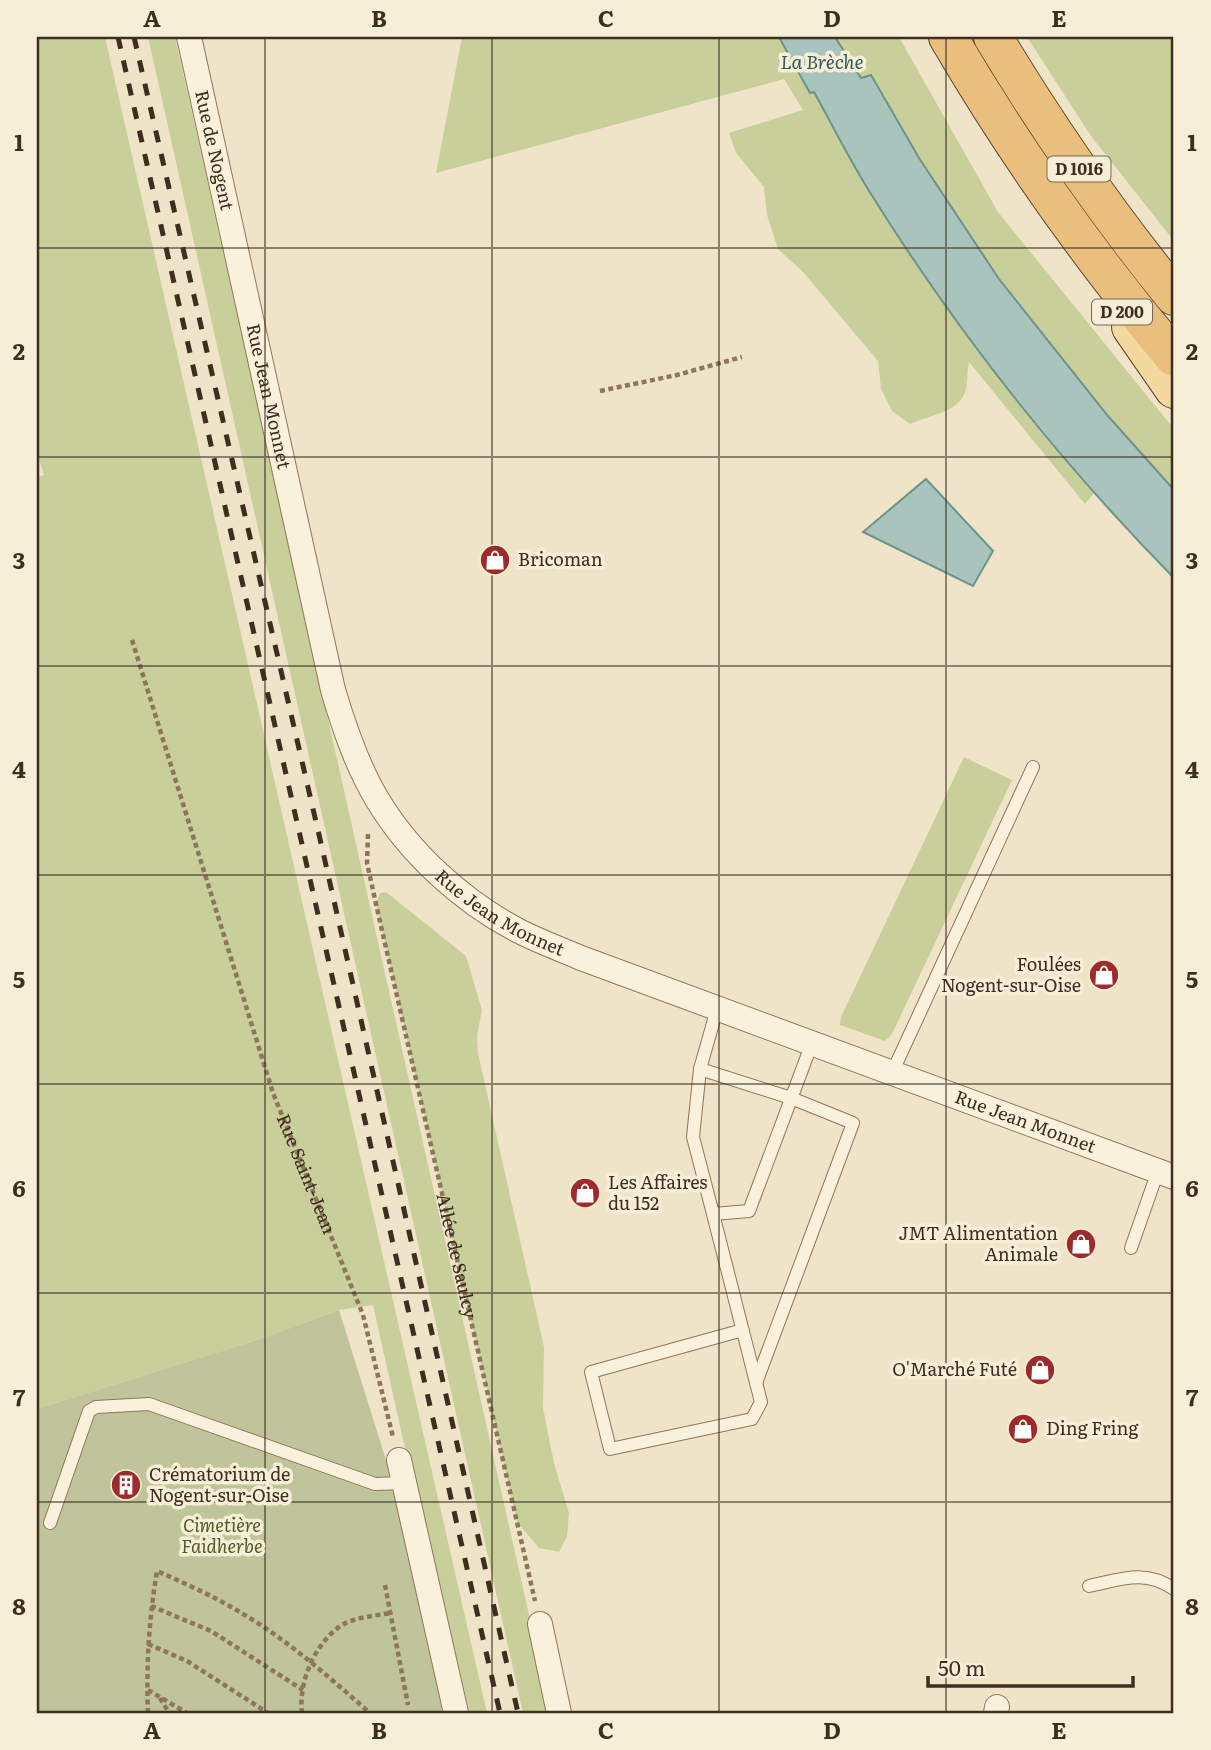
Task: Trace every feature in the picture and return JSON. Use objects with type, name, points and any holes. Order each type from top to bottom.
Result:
[{"type":"highway","name":"D 1016","points":[[948,37],[1025,161],[1076,232],[1174,357]]},
{"type":"highway","name":"D 1016","points":[[993,37],[1070,156],[1132,243],[1174,296]]},
{"type":"main road","name":"D 200","points":[[1076,232],[1134,331],[1174,389]]},
{"type":"street","name":"Rue de Nogent","points":[[189,37],[238,261]]},
{"type":"street","name":"Rue Jean Monnet","points":[[238,261],[333,690],[350,741],[377,800],[426,861],[466,895],[502,921],[534,939],[1166,1174]]},
{"type":"street","points":[[401,1471],[456,1713]]},
{"type":"street","points":[[540,1624],[559,1713]]},
{"type":"lane","points":[[892,1073],[1033,767]]},
{"type":"lane","points":[[718,1009],[700,1069],[693,1137],[743,1330],[761,1402],[752,1419],[610,1449],[591,1372],[743,1330]]},
{"type":"lane","points":[[713,1214],[748,1211],[812,1044]]},
{"type":"lane","points":[[700,1069],[792,1098],[853,1123],[756,1383]]},
{"type":"lane","points":[[1131,1248],[1166,1174]]},
{"type":"lane","points":[[50,1523],[89,1411],[96,1407],[149,1404],[375,1484],[401,1471]]},
{"type":"lane","points":[[1089,1586],[1130,1577],[1155,1578],[1174,1589]]},
{"type":"path","points":[[600,391],[677,375],[742,357]]},
{"type":"path","name":"Rue Saint-Jean","points":[[132,640],[273,1093],[362,1315],[401,1471]]},
{"type":"path","name":"Allée de Saulcy","points":[[377,800],[369,832],[367,863],[540,1624]]},
{"type":"path","points":[[148,1713],[148,1644],[157,1571],[245,1614],[312,1663],[370,1713]]},
{"type":"path","points":[[385,1585],[408,1705]]},
{"type":"path","points":[[151,1606],[211,1631],[303,1690]]},
{"type":"path","points":[[302,1713],[303,1690],[312,1663],[330,1634],[355,1619],[390,1613]]},
{"type":"path","points":[[148,1644],[187,1661],[268,1713]]},
{"type":"path","points":[[147,1689],[187,1713]]},
{"type":"path","points":[[160,1697],[169,1713]]},
{"type":"green space","points":[[37,37],[105,37],[487,1713],[464,1713],[373,1305],[339,1310],[266,1337],[37,1409],[37,477],[44,475],[37,453]]},
{"type":"green space","points":[[148,37],[175,37],[551,1713],[523,1713]]},
{"type":"green space","points":[[462,37],[779,37],[810,92],[813,91],[879,204],[932,287],[1003,383],[1094,493],[1085,504],[969,362],[966,390],[957,404],[910,424],[892,411],[881,389],[878,361],[803,272],[778,249],[767,215],[764,187],[736,153],[729,133],[803,110],[784,79],[436,173]]},
{"type":"green space","points":[[835,37],[899,37],[998,212],[1174,429],[1174,490],[1108,416],[999,279],[919,158],[871,76],[861,79]]},
{"type":"green space","points":[[1027,37],[1174,37],[1174,241],[1091,136]]},
{"type":"green space","points":[[964,757],[1012,780],[892,1034],[885,1041],[840,1025],[841,1017]]},
{"type":"green space","points":[[386,892],[466,956],[482,1010],[477,1036],[478,1053],[544,1347],[543,1408],[554,1463],[569,1513],[567,1537],[559,1552],[539,1548],[517,1522],[376,904],[380,893]]},
{"type":"green space","name":"Cimetière Faidherbe","points":[[339,1310],[386,1460],[445,1713],[37,1713],[37,1409],[266,1337]]},
{"type":"water","name":"La Brèche","points":[[779,37],[835,37],[861,78],[871,75],[919,158],[999,279],[1108,416],[1174,490],[1174,578],[1051,442],[975,346],[871,194],[814,92],[810,93]]},
{"type":"water","points":[[926,479],[993,551],[973,586],[863,532]]},
{"type":"railway","points":[[118,37],[500,1713]]},
{"type":"railway","points":[[134,37],[320,839],[518,1713]]},
{"type":"place","name":"Bricoman","points":[[495,560]]},
{"type":"place","name":"Foulées Nogent-sur-Oise","points":[[1104,975]]},
{"type":"place","name":"Les Affaires du 152","points":[[585,1193]]},
{"type":"place","name":"JMT Alimentation Animale","points":[[1081,1244]]},
{"type":"place","name":"O'Marché Futé","points":[[1040,1370]]},
{"type":"place","name":"Ding Fring","points":[[1023,1429]]},
{"type":"place","name":"Crématorium de Nogent-sur-Oise","points":[[126,1485]]}]
